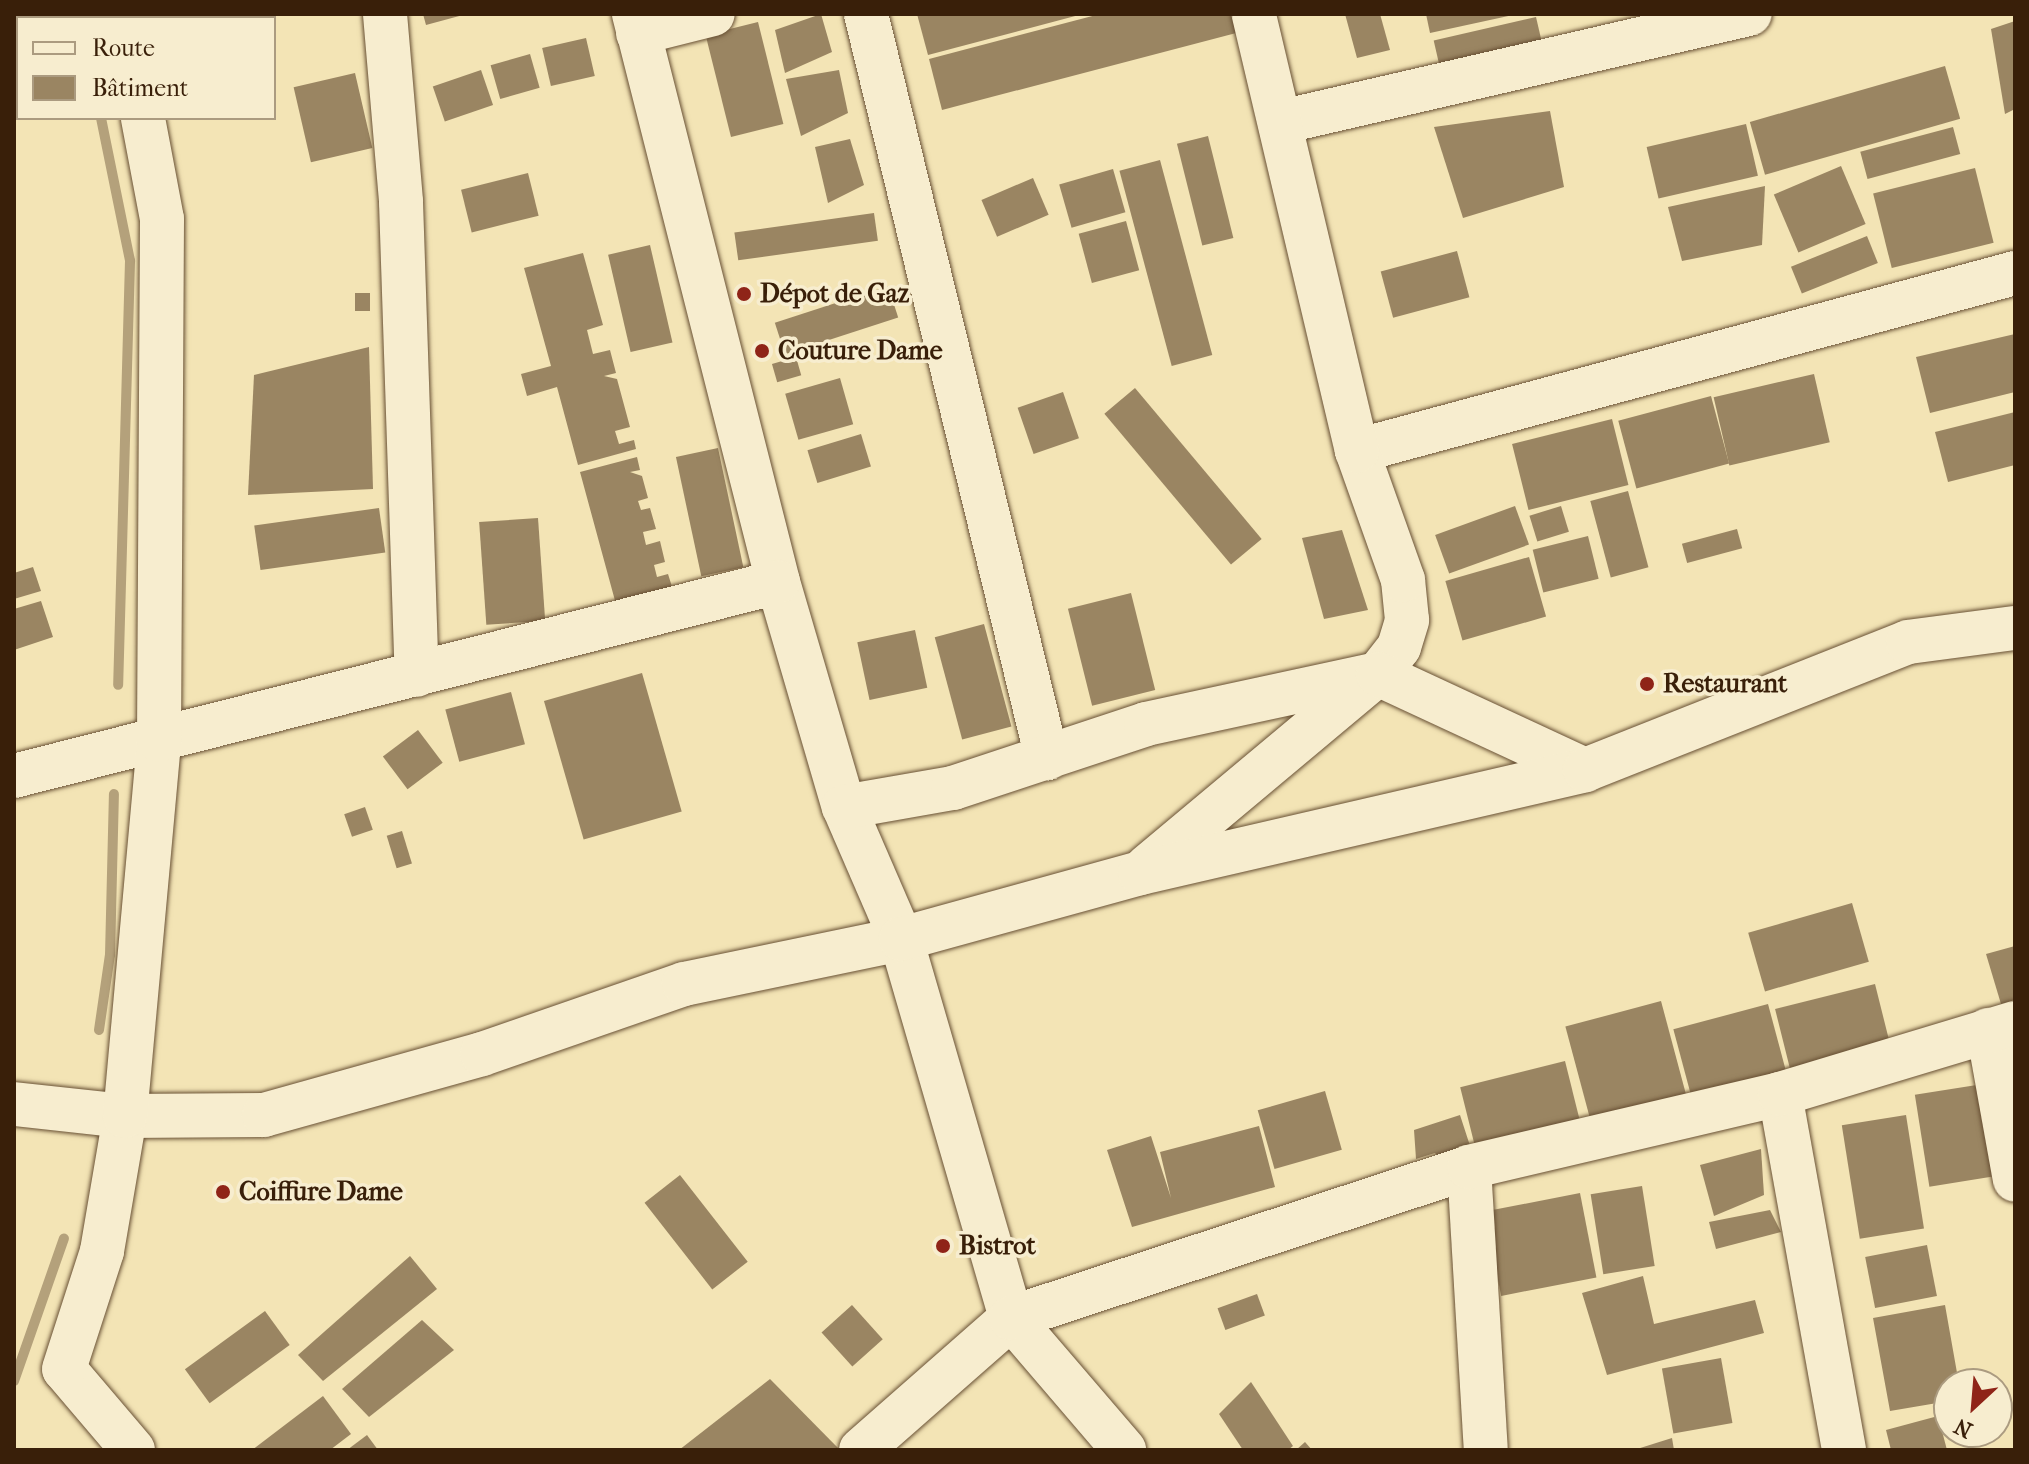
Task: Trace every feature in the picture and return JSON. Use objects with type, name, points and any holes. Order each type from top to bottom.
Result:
[{"type":"street","points":[[385,14],[401,202],[417,675]]},
{"type":"street","points":[[713,14],[636,24],[778,582],[844,807],[901,939],[1011,1318],[1124,1450]]},
{"type":"street","points":[[866,14],[1047,758]]},
{"type":"street","points":[[1140,873],[1378,674],[1399,647],[1405,606],[1357,451],[1254,14]]},
{"type":"street","points":[[1281,122],[1750,14]]},
{"type":"street","points":[[133,1450],[64,1369],[102,1251],[125,1116],[159,740],[162,219],[143,120]]},
{"type":"street","points":[[1357,451],[2015,273]]},
{"type":"street","points":[[14,776],[778,582]]},
{"type":"street","points":[[14,1104],[125,1116],[264,1115],[482,1054],[684,984],[901,939],[1140,873],[1585,770],[1908,642],[2015,628]]},
{"type":"street","points":[[844,807],[953,788],[1146,724],[1378,674],[1585,770]]},
{"type":"street","points":[[861,1450],[1011,1318],[1469,1167],[1780,1094],[2002,1027],[2015,1180]]},
{"type":"street","points":[[1780,1094],[1844,1450]]},
{"type":"street","points":[[1469,1167],[1486,1450]]},
{"type":"building","points":[[423,14],[463,14],[463,15],[426,25]]},
{"type":"building","points":[[821,14],[832,52],[785,73],[775,30]]},
{"type":"building","points":[[917,14],[1079,14],[1079,15],[928,55]]},
{"type":"building","points":[[1100,14],[1235,14],[1240,32],[942,110],[929,59]]},
{"type":"building","points":[[1345,14],[1380,14],[1390,50],[1357,58]]},
{"type":"building","points":[[1426,14],[1513,14],[1513,15],[1430,33]]},
{"type":"building","points":[[1536,17],[1542,42],[1440,66],[1434,41]]},
{"type":"building","points":[[2015,21],[2015,109],[2005,114],[1991,29]]},
{"type":"building","points":[[758,22],[783,124],[731,137],[706,35]]},
{"type":"building","points":[[586,38],[595,76],[551,86],[542,48]]},
{"type":"building","points":[[530,54],[540,88],[500,99],[491,65]]},
{"type":"building","points":[[1945,66],[1960,119],[1765,175],[1750,122]]},
{"type":"building","points":[[481,70],[493,105],[445,122],[433,87]]},
{"type":"building","points":[[839,70],[848,113],[801,136],[786,79]]},
{"type":"building","points":[[355,73],[372,148],[311,162],[294,87]]},
{"type":"building","points":[[1550,111],[1564,187],[1463,218],[1434,127]]},
{"type":"building","points":[[1746,124],[1758,176],[1659,199],[1647,147]]},
{"type":"building","points":[[1953,127],[1960,154],[1868,179],[1860,152]]},
{"type":"building","points":[[1208,136],[1233,238],[1202,246],[1177,144]]},
{"type":"building","points":[[850,139],[864,185],[828,203],[815,147]]},
{"type":"building","points":[[1160,160],[1212,355],[1172,366],[1119,171]]},
{"type":"building","points":[[1841,166],[1866,224],[1798,253],[1774,195]]},
{"type":"building","points":[[1975,168],[1994,243],[1892,268],[1873,193]]},
{"type":"building","points":[[1113,169],[1125,212],[1072,228],[1059,184]]},
{"type":"building","points":[[528,173],[539,216],[472,232],[461,190]]},
{"type":"building","points":[[1033,178],[1049,215],[997,237],[981,200]]},
{"type":"building","points":[[1765,186],[1762,245],[1682,261],[1668,207]]},
{"type":"building","points":[[874,213],[878,241],[738,260],[734,233]]},
{"type":"building","points":[[1126,221],[1139,270],[1092,283],[1079,234]]},
{"type":"building","points":[[1867,236],[1878,263],[1802,294],[1791,267]]},
{"type":"building","points":[[650,245],[672,342],[631,352],[608,255]]},
{"type":"building","points":[[1457,251],[1469,297],[1393,318],[1381,271]]},
{"type":"building","points":[[583,253],[603,325],[587,330],[593,354],[610,350],[616,373],[604,376],[617,379],[630,427],[615,431],[619,444],[634,440],[636,449],[578,465],[557,387],[527,396],[521,374],[551,366],[524,268]]},
{"type":"building","points":[[888,286],[898,317],[785,354],[775,323]]},
{"type":"building","points":[[355,293],[370,293],[370,311],[355,311]]},
{"type":"building","points":[[2015,334],[2015,392],[1930,413],[1916,357]]},
{"type":"building","points":[[369,347],[373,489],[248,495],[254,375]]},
{"type":"building","points":[[796,357],[801,375],[777,382],[772,364]]},
{"type":"building","points":[[1814,374],[1830,442],[1729,465],[1714,397]]},
{"type":"building","points":[[840,378],[853,424],[798,440],[785,394]]},
{"type":"building","points":[[1135,388],[1262,539],[1231,565],[1104,414]]},
{"type":"building","points":[[1063,392],[1079,438],[1034,454],[1018,408]]},
{"type":"building","points":[[1711,396],[1729,464],[1636,488],[1618,421]]},
{"type":"building","points":[[2015,412],[2015,465],[1948,482],[1935,432]]},
{"type":"building","points":[[1612,419],[1628,485],[1529,510],[1512,444]]},
{"type":"building","points":[[861,434],[871,467],[817,483],[807,450]]},
{"type":"building","points":[[718,448],[743,567],[701,576],[676,457]]},
{"type":"building","points":[[637,457],[640,470],[630,472],[642,476],[648,498],[638,501],[641,510],[650,508],[656,529],[643,532],[646,545],[660,541],[665,562],[654,565],[657,577],[668,574],[674,593],[617,608],[580,472]]},
{"type":"building","points":[[1628,491],[1648,567],[1611,577],[1590,501]]},
{"type":"building","points":[[1515,506],[1529,545],[1449,574],[1435,535]]},
{"type":"building","points":[[1561,506],[1569,532],[1537,541],[1529,516]]},
{"type":"building","points":[[379,508],[385,553],[260,570],[254,526]]},
{"type":"building","points":[[538,518],[545,621],[486,625],[479,522]]},
{"type":"building","points":[[1737,529],[1742,548],[1687,563],[1682,544]]},
{"type":"building","points":[[1342,530],[1368,610],[1324,619],[1302,538]]},
{"type":"building","points":[[1588,536],[1599,579],[1543,592],[1533,550]]},
{"type":"building","points":[[1529,557],[1546,617],[1462,641],[1445,581]]},
{"type":"building","points":[[33,567],[41,591],[14,599],[14,573]]},
{"type":"building","points":[[1131,593],[1155,690],[1092,706],[1068,609]]},
{"type":"building","points":[[41,601],[53,637],[14,650],[14,609]]},
{"type":"building","points":[[984,624],[1011,726],[962,740],[935,637]]},
{"type":"building","points":[[915,630],[927,688],[870,700],[857,642]]},
{"type":"building","points":[[642,673],[682,811],[584,840],[544,701]]},
{"type":"building","points":[[511,692],[525,744],[459,762],[445,710]]},
{"type":"building","points":[[418,730],[443,763],[408,789],[383,756]]},
{"type":"building","points":[[365,807],[373,830],[352,837],[344,814]]},
{"type":"building","points":[[402,831],[412,864],[397,868],[387,836]]},
{"type":"building","points":[[1852,903],[1869,962],[1765,991],[1748,933]]},
{"type":"building","points":[[2015,946],[2015,1000],[2001,1004],[1986,954]]},
{"type":"building","points":[[1875,984],[1890,1046],[1791,1071],[1775,1009]]},
{"type":"building","points":[[1661,1001],[1686,1096],[1591,1121],[1565,1027]]},
{"type":"building","points":[[1768,1004],[1786,1070],[1691,1095],[1673,1029]]},
{"type":"building","points":[[1565,1061],[1580,1120],[1475,1146],[1460,1087]]},
{"type":"building","points":[[1983,1084],[1998,1176],[1929,1187],[1915,1095]]},
{"type":"building","points":[[1325,1091],[1342,1150],[1275,1169],[1258,1110]]},
{"type":"building","points":[[1460,1115],[1473,1155],[1445,1164],[1435,1153],[1416,1159],[1414,1130]]},
{"type":"building","points":[[1906,1115],[1924,1229],[1860,1239],[1842,1125]]},
{"type":"building","points":[[1259,1126],[1275,1187],[1132,1227],[1107,1150],[1151,1136],[1171,1198],[1160,1152]]},
{"type":"building","points":[[1761,1149],[1764,1195],[1714,1216],[1700,1165]]},
{"type":"building","points":[[680,1175],[748,1262],[712,1289],[645,1203]]},
{"type":"building","points":[[1642,1186],[1655,1266],[1603,1274],[1591,1194]]},
{"type":"building","points":[[1580,1193],[1596,1277],[1501,1296],[1485,1212]]},
{"type":"building","points":[[1770,1210],[1781,1232],[1716,1249],[1709,1222]]},
{"type":"building","points":[[1927,1245],[1937,1296],[1875,1308],[1865,1257]]},
{"type":"building","points":[[410,1256],[437,1289],[323,1381],[298,1355]]},
{"type":"building","points":[[1643,1276],[1654,1324],[1755,1300],[1764,1333],[1607,1375],[1582,1293]]},
{"type":"building","points":[[1257,1294],[1265,1316],[1225,1330],[1218,1308]]},
{"type":"building","points":[[852,1305],[883,1339],[852,1367],[822,1332]]},
{"type":"building","points":[[1945,1305],[1956,1368],[1933,1368],[1933,1404],[1890,1411],[1873,1318]]},
{"type":"building","points":[[265,1311],[290,1345],[210,1403],[185,1369]]},
{"type":"building","points":[[422,1320],[454,1350],[369,1417],[342,1389]]},
{"type":"building","points":[[1721,1358],[1732,1423],[1673,1433],[1662,1368]]},
{"type":"building","points":[[770,1379],[840,1450],[679,1450]]},
{"type":"building","points":[[1251,1382],[1293,1446],[1288,1450],[1243,1450],[1219,1414]]},
{"type":"building","points":[[323,1396],[351,1434],[330,1450],[252,1450]]},
{"type":"building","points":[[1933,1417],[1933,1448],[1947,1450],[1891,1450],[1886,1430]]},
{"type":"building","points":[[367,1435],[378,1450],[347,1450]]},
{"type":"building","points":[[1672,1438],[1674,1450],[1637,1450],[1637,1449]]},
{"type":"building","points":[[1305,1442],[1312,1450],[1296,1450]]},
{"type":"waterway","points":[[101,120],[130,261],[118,685]]},
{"type":"waterway","points":[[99,1030],[110,955],[114,794]]},
{"type":"waterway","points":[[14,1381],[64,1238]]},
{"type":"place","name":"Dépot de Gaz","points":[[744,294]]},
{"type":"place","name":"Couture Dame","points":[[762,351]]},
{"type":"place","name":"Restaurant","points":[[1647,684]]},
{"type":"place","name":"Coiffure Dame","points":[[223,1192]]},
{"type":"place","name":"Bistrot","points":[[943,1246]]}]
